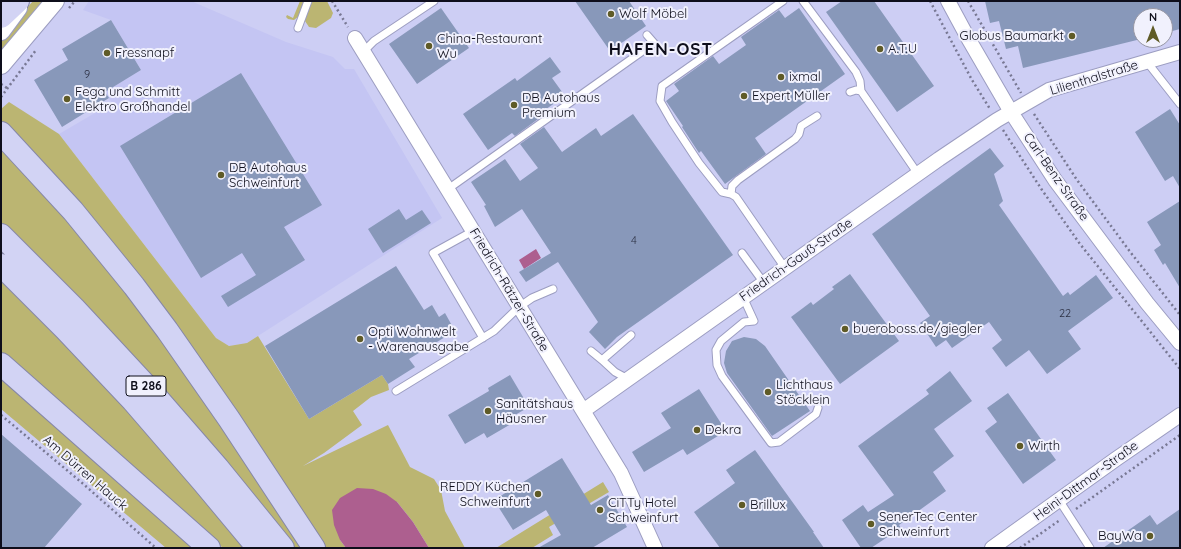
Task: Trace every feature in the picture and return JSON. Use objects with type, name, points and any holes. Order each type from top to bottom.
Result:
[{"type":"highway","points":[[1,17],[18,1]]},
{"type":"highway","points":[[1,133],[78,217],[134,286],[230,419],[314,548]]},
{"type":"highway","name":"B 286","points":[[1,235],[74,308],[151,390],[218,468],[283,548]]},
{"type":"highway","name":"B 286","points":[[1,265],[65,328],[133,401],[258,548]]},
{"type":"highway","points":[[1,364],[209,548]]},
{"type":"street","points":[[1,31],[23,1]]},
{"type":"street","name":"Carl-Benz-Straße","points":[[948,1],[1011,112],[1059,185],[1147,303],[1180,343]]},
{"type":"street","points":[[1,65],[61,7]]},
{"type":"street","name":"Friedrich-Rätzer-Straße","points":[[354,38],[621,473],[655,548]]},
{"type":"street","name":"Lilienthalstraße","points":[[1011,112],[1049,90],[1180,52]]},
{"type":"street","name":"Friedrich-Gauß-Straße","points":[[583,411],[918,174],[1011,112]]},
{"type":"street","name":"Heini-Dittmar-Straße","points":[[992,548],[1116,459],[1180,416]]},
{"type":"lane","points":[[298,28],[308,1]]},
{"type":"lane","points":[[363,52],[374,41],[434,1]]},
{"type":"lane","points":[[783,1],[662,86],[660,101],[699,163],[722,192],[736,197],[785,268]]},
{"type":"lane","points":[[803,1],[856,72],[860,81],[861,91],[918,174]]},
{"type":"lane","points":[[448,189],[654,43],[647,35]]},
{"type":"lane","points":[[1147,62],[1180,104]]},
{"type":"lane","points":[[850,92],[856,90],[861,91]]},
{"type":"lane","points":[[731,194],[732,186],[738,180],[795,139],[799,134],[801,126],[817,116]]},
{"type":"lane","points":[[473,231],[433,253],[483,338]]},
{"type":"lane","points":[[742,253],[764,283]]},
{"type":"lane","points":[[396,391],[494,331],[519,307],[532,298],[552,289]]},
{"type":"lane","points":[[743,298],[754,321],[744,322],[721,341],[716,350],[722,376],[771,443],[779,442],[816,414],[818,408]]},
{"type":"lane","points":[[602,360],[631,335]]},
{"type":"lane","points":[[591,351],[616,372],[628,378]]},
{"type":"lane","points":[[1059,500],[1090,548]]},
{"type":"path","points":[[61,7],[75,1]]},
{"type":"path","points":[[332,1],[354,38]]},
{"type":"path","points":[[968,1],[1027,103],[1077,180],[1131,253],[1180,315]]},
{"type":"path","points":[[1,97],[38,47]]},
{"type":"path","points":[[1,84],[7,88]]},
{"type":"path","name":"Am Dürren Hauck","points":[[1,415],[81,482],[156,548]]},
{"type":"path","points":[[1020,548],[1180,435]]},
{"type":"shaded area","points":[[33,1],[44,1],[1,52],[1,38]]},
{"type":"shaded area","points":[[89,1],[191,1],[286,42],[333,57],[345,69],[354,69],[442,218],[247,343],[229,346],[216,338],[59,134],[112,103],[105,92],[141,70],[111,20],[83,10]]},
{"type":"shaded area","points":[[300,1],[305,1],[299,16],[294,20],[288,19],[286,17],[287,15],[293,18]]},
{"type":"shaded area","points":[[312,1],[327,1],[333,13],[331,18],[316,28],[309,27],[305,21]]},
{"type":"shaded area","points":[[9,102],[59,134],[216,338],[229,346],[247,343],[258,336],[309,419],[382,375],[388,384],[389,390],[371,397],[353,411],[362,425],[324,453],[303,466],[388,425],[410,467],[434,479],[441,490],[445,511],[465,548],[429,548],[413,522],[397,502],[340,540],[346,548],[323,548],[121,252],[1,123],[1,109]]},
{"type":"shaded area","points":[[1,143],[118,274],[306,548],[293,548],[175,401],[99,320],[1,222]]},
{"type":"shaded area","points":[[536,249],[541,258],[524,269],[519,260]]},
{"type":"shaded area","points":[[1,279],[46,324],[139,423],[247,548],[223,548],[1,353]]},
{"type":"shaded area","points":[[1,372],[204,548],[166,548],[1,409]]},
{"type":"shaded area","points":[[603,482],[609,492],[549,527],[553,535],[532,548],[496,548]]},
{"type":"shaded area","points":[[357,488],[373,489],[386,494],[397,502],[413,522],[429,548],[346,548],[340,540],[334,525],[332,510],[340,498]]},
{"type":"building","name":"Wolf Möbel","points":[[575,1],[629,1],[646,26],[610,51]]},
{"type":"building","name":"A.T.U","points":[[842,1],[874,1],[934,86],[897,112],[826,12]]},
{"type":"building","name":"Globus Baumarkt","points":[[985,1],[1180,1],[1180,29],[1173,31],[1173,8],[1133,8],[1133,41],[1023,68],[1018,46],[1006,49],[999,21],[990,23]]},
{"type":"building","name":"China-Restaurant Wu","points":[[441,8],[469,48],[417,84],[389,44]]},
{"type":"building","name":"Expert Müller","points":[[799,8],[845,74],[755,138],[766,154],[725,184],[701,151],[699,153],[666,101],[679,91],[674,84],[713,56],[719,64],[746,45],[741,37],[779,10],[785,18]]},
{"type":"building","points":[[111,20],[141,70],[105,92],[109,98],[62,127],[34,80],[68,60],[62,49]]},
{"type":"building","name":"DB Autohaus Premium","points":[[550,57],[561,72],[552,78],[565,96],[536,116],[538,119],[515,136],[512,133],[488,150],[463,114],[515,78],[517,81]]},
{"type":"building","name":"DB Autohaus Schweinfurt","points":[[241,73],[322,205],[284,227],[305,260],[228,307],[221,296],[256,275],[242,253],[201,278],[120,146]]},
{"type":"building","points":[[1170,109],[1180,125],[1180,188],[1173,176],[1165,181],[1135,132]]},
{"type":"building","points":[[633,114],[733,255],[617,337],[605,349],[589,332],[598,322],[558,262],[526,282],[519,272],[551,253],[522,209],[495,227],[484,206],[486,205],[471,182],[505,159],[520,181],[538,168],[520,144],[544,127],[562,152],[596,128],[601,136]]},
{"type":"building","points":[[990,148],[1004,166],[994,174],[1003,201],[999,205],[1063,296],[1068,292],[1070,295],[1096,275],[1113,298],[1068,331],[1081,349],[1047,374],[1029,350],[1006,367],[992,348],[1002,340],[989,322],[952,348],[946,340],[936,347],[920,323],[930,316],[872,234]]},
{"type":"building","points":[[1180,201],[1180,288],[1165,263],[1163,265],[1154,250],[1161,245],[1147,222]]},
{"type":"building","points":[[399,209],[406,220],[422,210],[431,223],[383,253],[368,229]]},
{"type":"building","name":"Opti Wohnwelt - Warenausgabe","points":[[396,266],[424,310],[432,305],[439,317],[445,313],[455,331],[409,359],[415,367],[388,384],[382,375],[309,419],[265,346]]},
{"type":"building","name":"bueroboss.de/giegler","points":[[850,274],[899,341],[840,384],[791,317],[811,302],[813,305],[834,289],[832,287]]},
{"type":"building","name":"Lichthaus Stöcklein","points":[[744,337],[756,339],[765,346],[810,411],[772,436],[727,373],[724,363],[726,351],[732,341]]},
{"type":"building","points":[[950,371],[972,401],[934,429],[954,456],[933,472],[946,491],[899,525],[901,528],[871,548],[861,548],[842,520],[863,505],[868,512],[894,495],[858,446],[929,394],[926,390]]},
{"type":"building","name":"Sanitätshaus Häusner","points":[[510,375],[529,407],[508,419],[511,424],[487,438],[484,433],[465,444],[448,415],[489,391],[488,388]]},
{"type":"building","name":"Dekra","points":[[699,389],[726,431],[687,455],[683,449],[644,472],[632,452],[671,428],[661,413]]},
{"type":"building","name":"Wirth","points":[[1008,393],[1056,460],[1023,484],[985,431],[997,422],[987,408]]},
{"type":"building","points":[[1,434],[82,504],[44,548],[1,548]]},
{"type":"building","points":[[755,450],[824,548],[720,548],[694,512],[735,483],[726,470]]},
{"type":"building","points":[[562,458],[591,505],[608,495],[627,527],[592,548],[538,548],[561,535],[546,510],[513,530],[494,500]]},
{"type":"building","name":"BayWa","points":[[1180,509],[1180,548],[1103,548],[1150,515],[1157,525]]},
{"type":"place","name":"Wolf Möbel","points":[[611,14]]},
{"type":"place","name":"Globus Baumarkt","points":[[1072,36]]},
{"type":"place","name":"China-Restaurant Wu","points":[[429,46]]},
{"type":"place","name":"A.T.U","points":[[880,49]]},
{"type":"place","name":"Fressnapf","points":[[107,53]]},
{"type":"place","name":"ixmal","points":[[781,77]]},
{"type":"place","name":"Expert Müller","points":[[744,96]]},
{"type":"place","name":"Fega und Schmitt Elektro Großhandel","points":[[67,99]]},
{"type":"place","name":"DB Autohaus Premium","points":[[514,105]]},
{"type":"place","name":"DB Autohaus Schweinfurt","points":[[221,175]]},
{"type":"place","name":"bueroboss.de/giegler","points":[[845,329]]},
{"type":"place","name":"Opti Wohnwelt - Warenausgabe","points":[[360,339]]},
{"type":"place","name":"Lichthaus Stöcklein","points":[[768,392]]},
{"type":"place","name":"Sanitätshaus Häusner","points":[[488,411]]},
{"type":"place","name":"Dekra","points":[[697,430]]},
{"type":"place","name":"Wirth","points":[[1020,446]]},
{"type":"place","name":"REDDY Küchen Schweinfurt","points":[[538,494]]},
{"type":"place","name":"Brillux","points":[[742,505]]},
{"type":"place","name":"CiTTy Hotel Schweinfurt","points":[[600,510]]},
{"type":"place","name":"SenerTec Center Schweinfurt","points":[[871,524]]},
{"type":"place","name":"BayWa","points":[[1150,536]]},
{"type":"district","name":"HAFEN-OST","points":[[661,50]]}]
